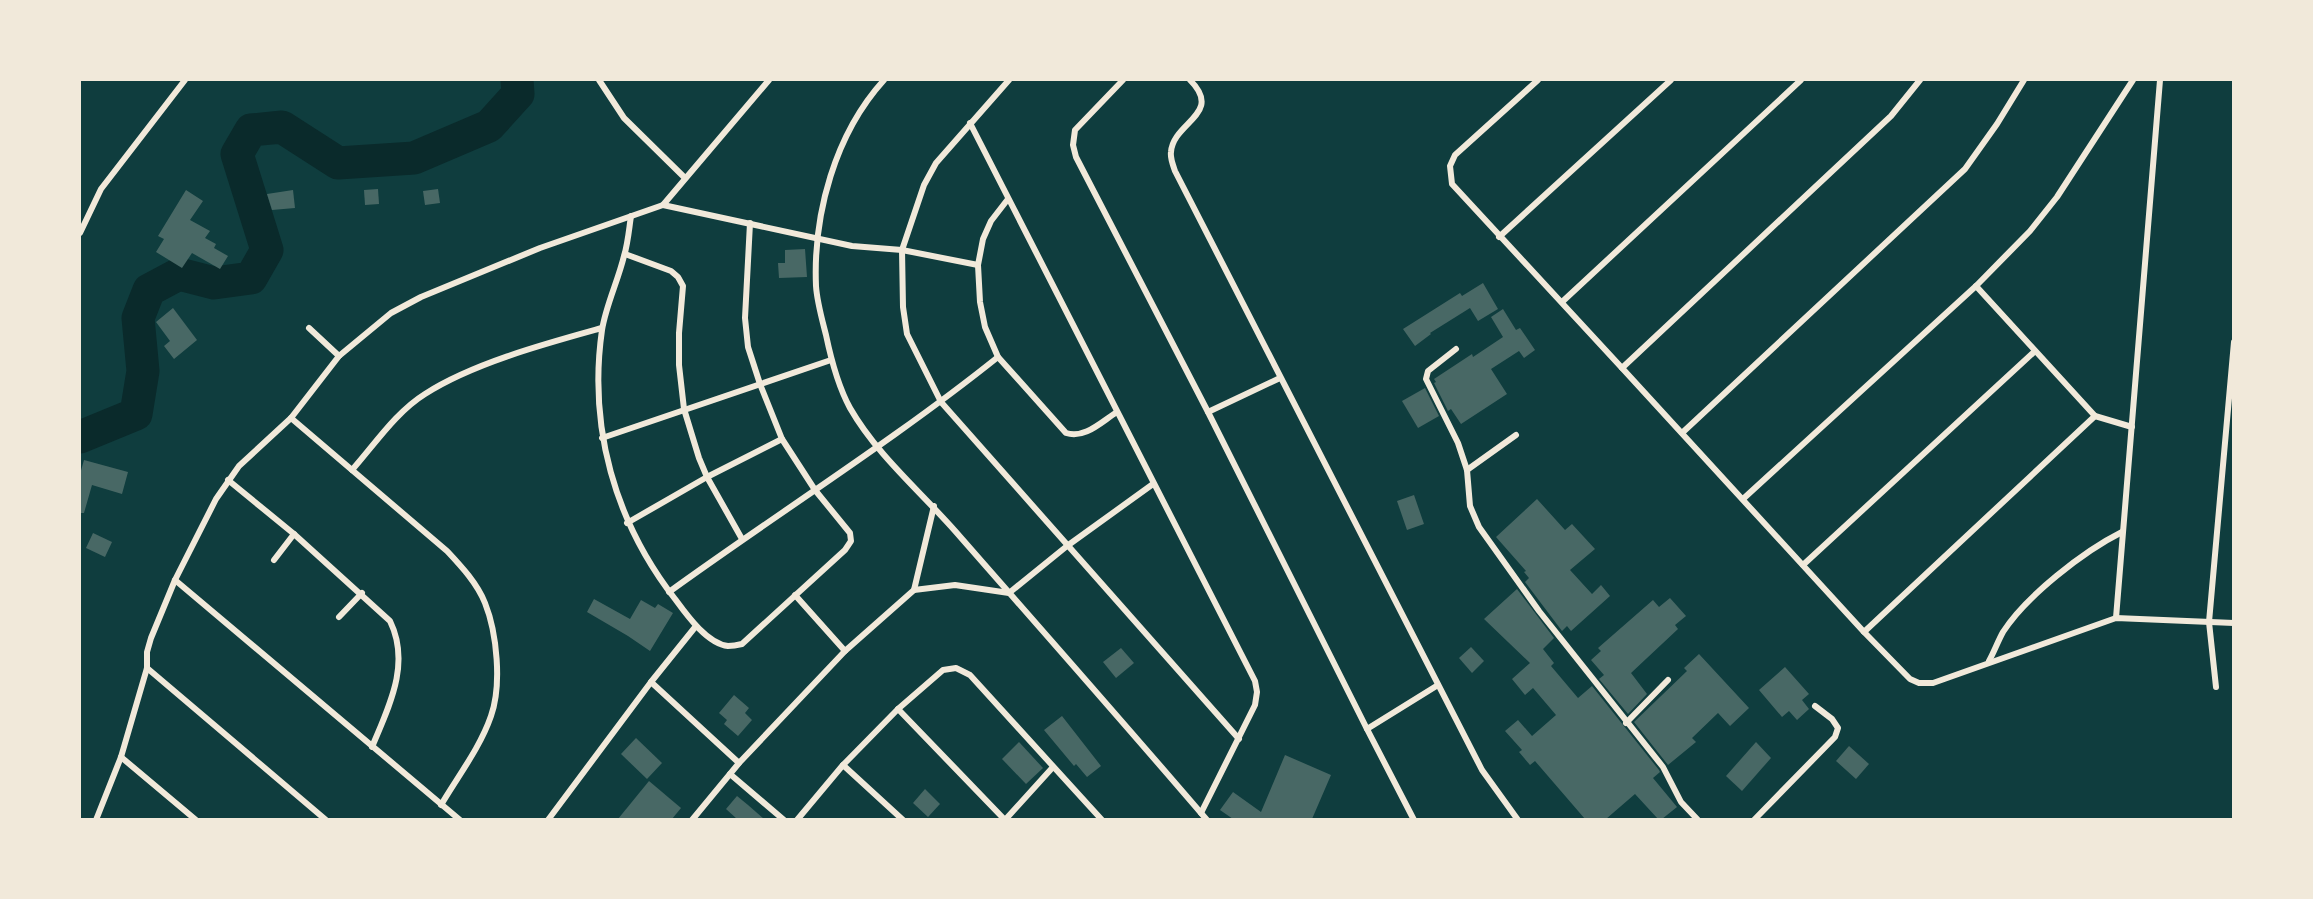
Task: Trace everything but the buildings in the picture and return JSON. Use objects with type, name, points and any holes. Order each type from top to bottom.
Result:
[{"type":"street","points":[[80,233],[101,189],[185,80]]},
{"type":"street","points":[[599,80],[624,118],[685,178]]},
{"type":"street","points":[[663,205],[769,80]]},
{"type":"street","points":[[884,80],[871,94],[855,120],[834,165],[817,238],[816,288],[831,360],[849,406],[875,446],[934,507],[1207,819]]},
{"type":"street","points":[[1010,80],[936,163],[924,185],[902,250],[903,307],[907,334],[941,402],[1239,739]]},
{"type":"street","points":[[1123,80],[1075,130],[1073,145],[1076,157],[1414,819]]},
{"type":"street","points":[[1190,80],[1199,89],[1203,100],[1199,111],[1173,143],[1170,154],[1175,171],[1482,770],[1518,819]]},
{"type":"street","points":[[1538,80],[1455,155],[1450,166],[1452,184],[1864,632],[1910,679],[1919,683],[1933,683],[1989,661],[2116,618],[2234,623]]},
{"type":"street","points":[[1499,237],[1671,80]]},
{"type":"street","points":[[1562,302],[1801,80]]},
{"type":"street","points":[[1622,368],[1891,116],[1920,80]]},
{"type":"street","points":[[1682,433],[1965,169],[1997,124],[2024,80]]},
{"type":"street","points":[[1743,499],[1976,286],[2030,231],[2057,197],[2133,80]]},
{"type":"street","points":[[2116,618],[2160,80]]},
{"type":"street","points":[[970,123],[1255,681],[1257,692],[1255,705],[1201,813]]},
{"type":"street","points":[[1008,199],[991,221],[983,239],[978,265],[980,302],[985,327],[998,357],[1066,433],[1076,436],[1117,412]]},
{"type":"street","points":[[96,819],[121,757],[147,668],[147,652],[151,638],[175,580],[216,499],[228,480],[250,454],[291,418],[339,356],[391,313],[421,297],[540,248],[663,205],[852,246],[902,250],[978,265]]},
{"type":"street","points":[[631,216],[625,254],[602,328],[599,389],[602,438],[616,494],[627,523],[669,592],[696,626],[727,646],[742,644],[845,550],[851,541],[850,533],[815,490],[782,439],[748,347],[745,318],[750,224]]},
{"type":"street","points":[[625,254],[671,272],[678,277],[682,286],[679,364],[684,409],[707,477],[742,539]]},
{"type":"street","points":[[1976,286],[2095,416],[2132,427]]},
{"type":"street","points":[[309,328],[339,356]]},
{"type":"street","points":[[352,470],[404,411],[424,394],[455,378],[502,359],[602,328]]},
{"type":"street","points":[[2216,687],[2209,622],[2234,342]]},
{"type":"street","points":[[1456,348],[1428,371],[1426,379],[1458,443],[1467,470],[1470,506],[1479,527],[1539,611],[1663,767],[1681,802],[1698,819]]},
{"type":"street","points":[[1803,565],[2034,352]]},
{"type":"street","points":[[669,592],[941,402],[998,357]]},
{"type":"street","points":[[602,438],[831,360]]},
{"type":"street","points":[[1208,412],[1280,378]]},
{"type":"street","points":[[1864,632],[2095,416]]},
{"type":"street","points":[[291,418],[447,551],[467,573],[484,602],[495,641],[497,681],[492,715],[480,741],[441,805]]},
{"type":"street","points":[[1467,470],[1516,435]]},
{"type":"street","points":[[627,523],[707,477],[782,439]]},
{"type":"street","points":[[228,480],[362,593],[390,621],[398,637],[399,661],[394,696],[372,747]]},
{"type":"street","points":[[692,819],[739,763],[845,651],[914,590],[955,585],[1009,594],[1067,546],[1153,484]]},
{"type":"street","points":[[914,590],[934,507]]},
{"type":"street","points":[[1989,661],[2004,632],[2033,598],[2080,557],[2099,543],[2122,532]]},
{"type":"street","points":[[274,560],[294,534]]},
{"type":"street","points":[[175,580],[460,819]]},
{"type":"street","points":[[339,617],[362,593]]},
{"type":"street","points":[[795,595],[845,651]]},
{"type":"street","points":[[548,819],[696,626]]},
{"type":"street","points":[[147,668],[326,819]]},
{"type":"street","points":[[797,819],[843,765],[898,709],[943,670],[956,668],[969,675],[1102,819]]},
{"type":"street","points":[[1626,723],[1668,680]]},
{"type":"street","points":[[651,682],[739,763]]},
{"type":"street","points":[[1367,729],[1438,685]]},
{"type":"street","points":[[1754,819],[1835,738],[1838,728],[1832,719],[1815,706]]},
{"type":"street","points":[[898,709],[1005,819],[1053,767]]},
{"type":"street","points":[[121,757],[196,819]]},
{"type":"street","points":[[843,765],[903,819]]},
{"type":"street","points":[[730,774],[784,819]]},
{"type":"street","points":[[1091,819],[1096,813]]},
{"type":"waterway","points":[[80,437],[136,414],[143,371],[138,318],[149,290],[179,274],[214,283],[251,278],[267,250],[237,154],[251,130],[282,127],[338,163],[414,158],[489,126],[518,94],[517,80]]}]
